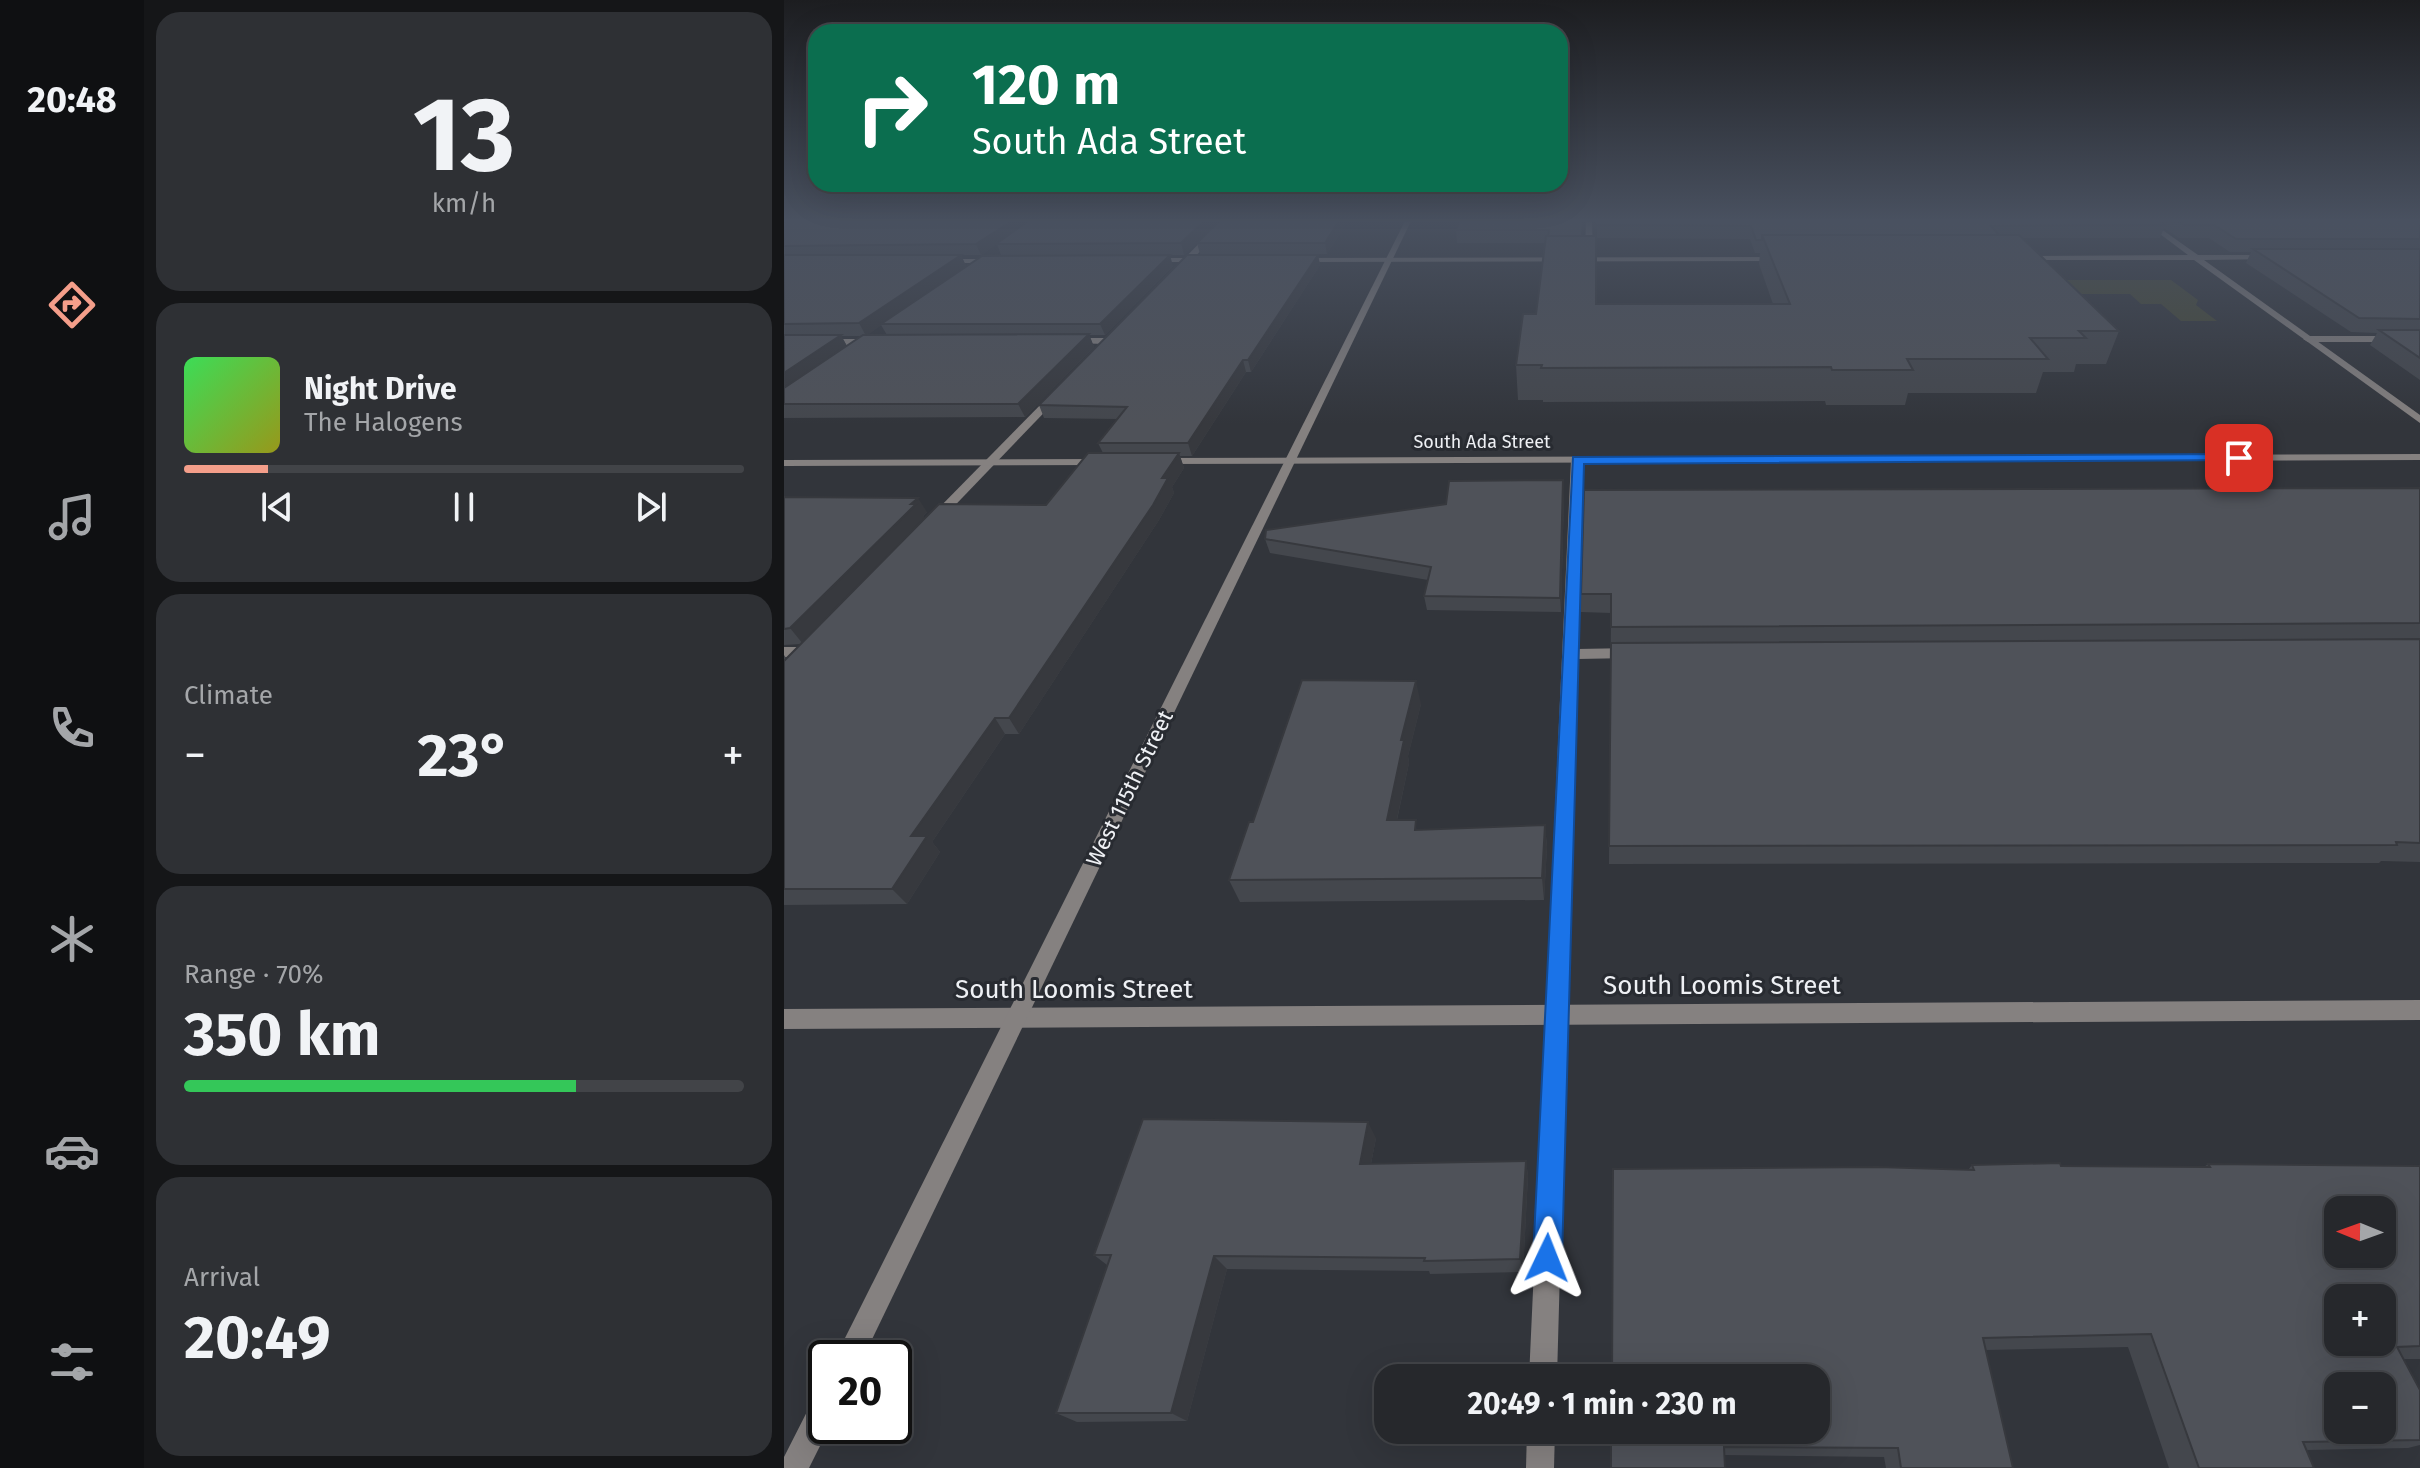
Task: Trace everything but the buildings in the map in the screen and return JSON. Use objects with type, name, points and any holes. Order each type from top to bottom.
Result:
[{"type":"street","name":"West 115th Street","points":[[858,1340],[1375,288]]},
{"type":"street","points":[[2237,288],[2420,420]]},
{"type":"street","points":[[1097,352],[1119,330]]},
{"type":"street","points":[[856,350],[880,338]]},
{"type":"street","points":[[2308,339],[2420,339]]},
{"type":"street","points":[[1061,341],[1108,341]]},
{"type":"street","points":[[784,342],[868,342]]},
{"type":"street","points":[[923,532],[1066,384]]},
{"type":"street","name":"South Ada Street","points":[[1150,461],[2420,457]]},
{"type":"street","points":[[1544,1364],[1577,460]]},
{"type":"street","points":[[784,463],[1118,461]]},
{"type":"street","points":[[784,652],[813,646],[792,668]]},
{"type":"street","points":[[1570,654],[1648,653]]},
{"type":"street","name":"South Loomis Street","points":[[784,1019],[2420,1010]]},
{"type":"street","points":[[794,1468],[808,1440]]},
{"type":"street","points":[[1540,1468],[1541,1444]]},
{"type":"green space","points":[[2060,288],[2181,288],[2198,300],[2196,305],[2217,321],[2181,321],[2161,304],[2141,304],[2130,294],[2066,294]]},
{"type":"route","points":[[1547,1258],[1577,460],[2239,458]]}]
